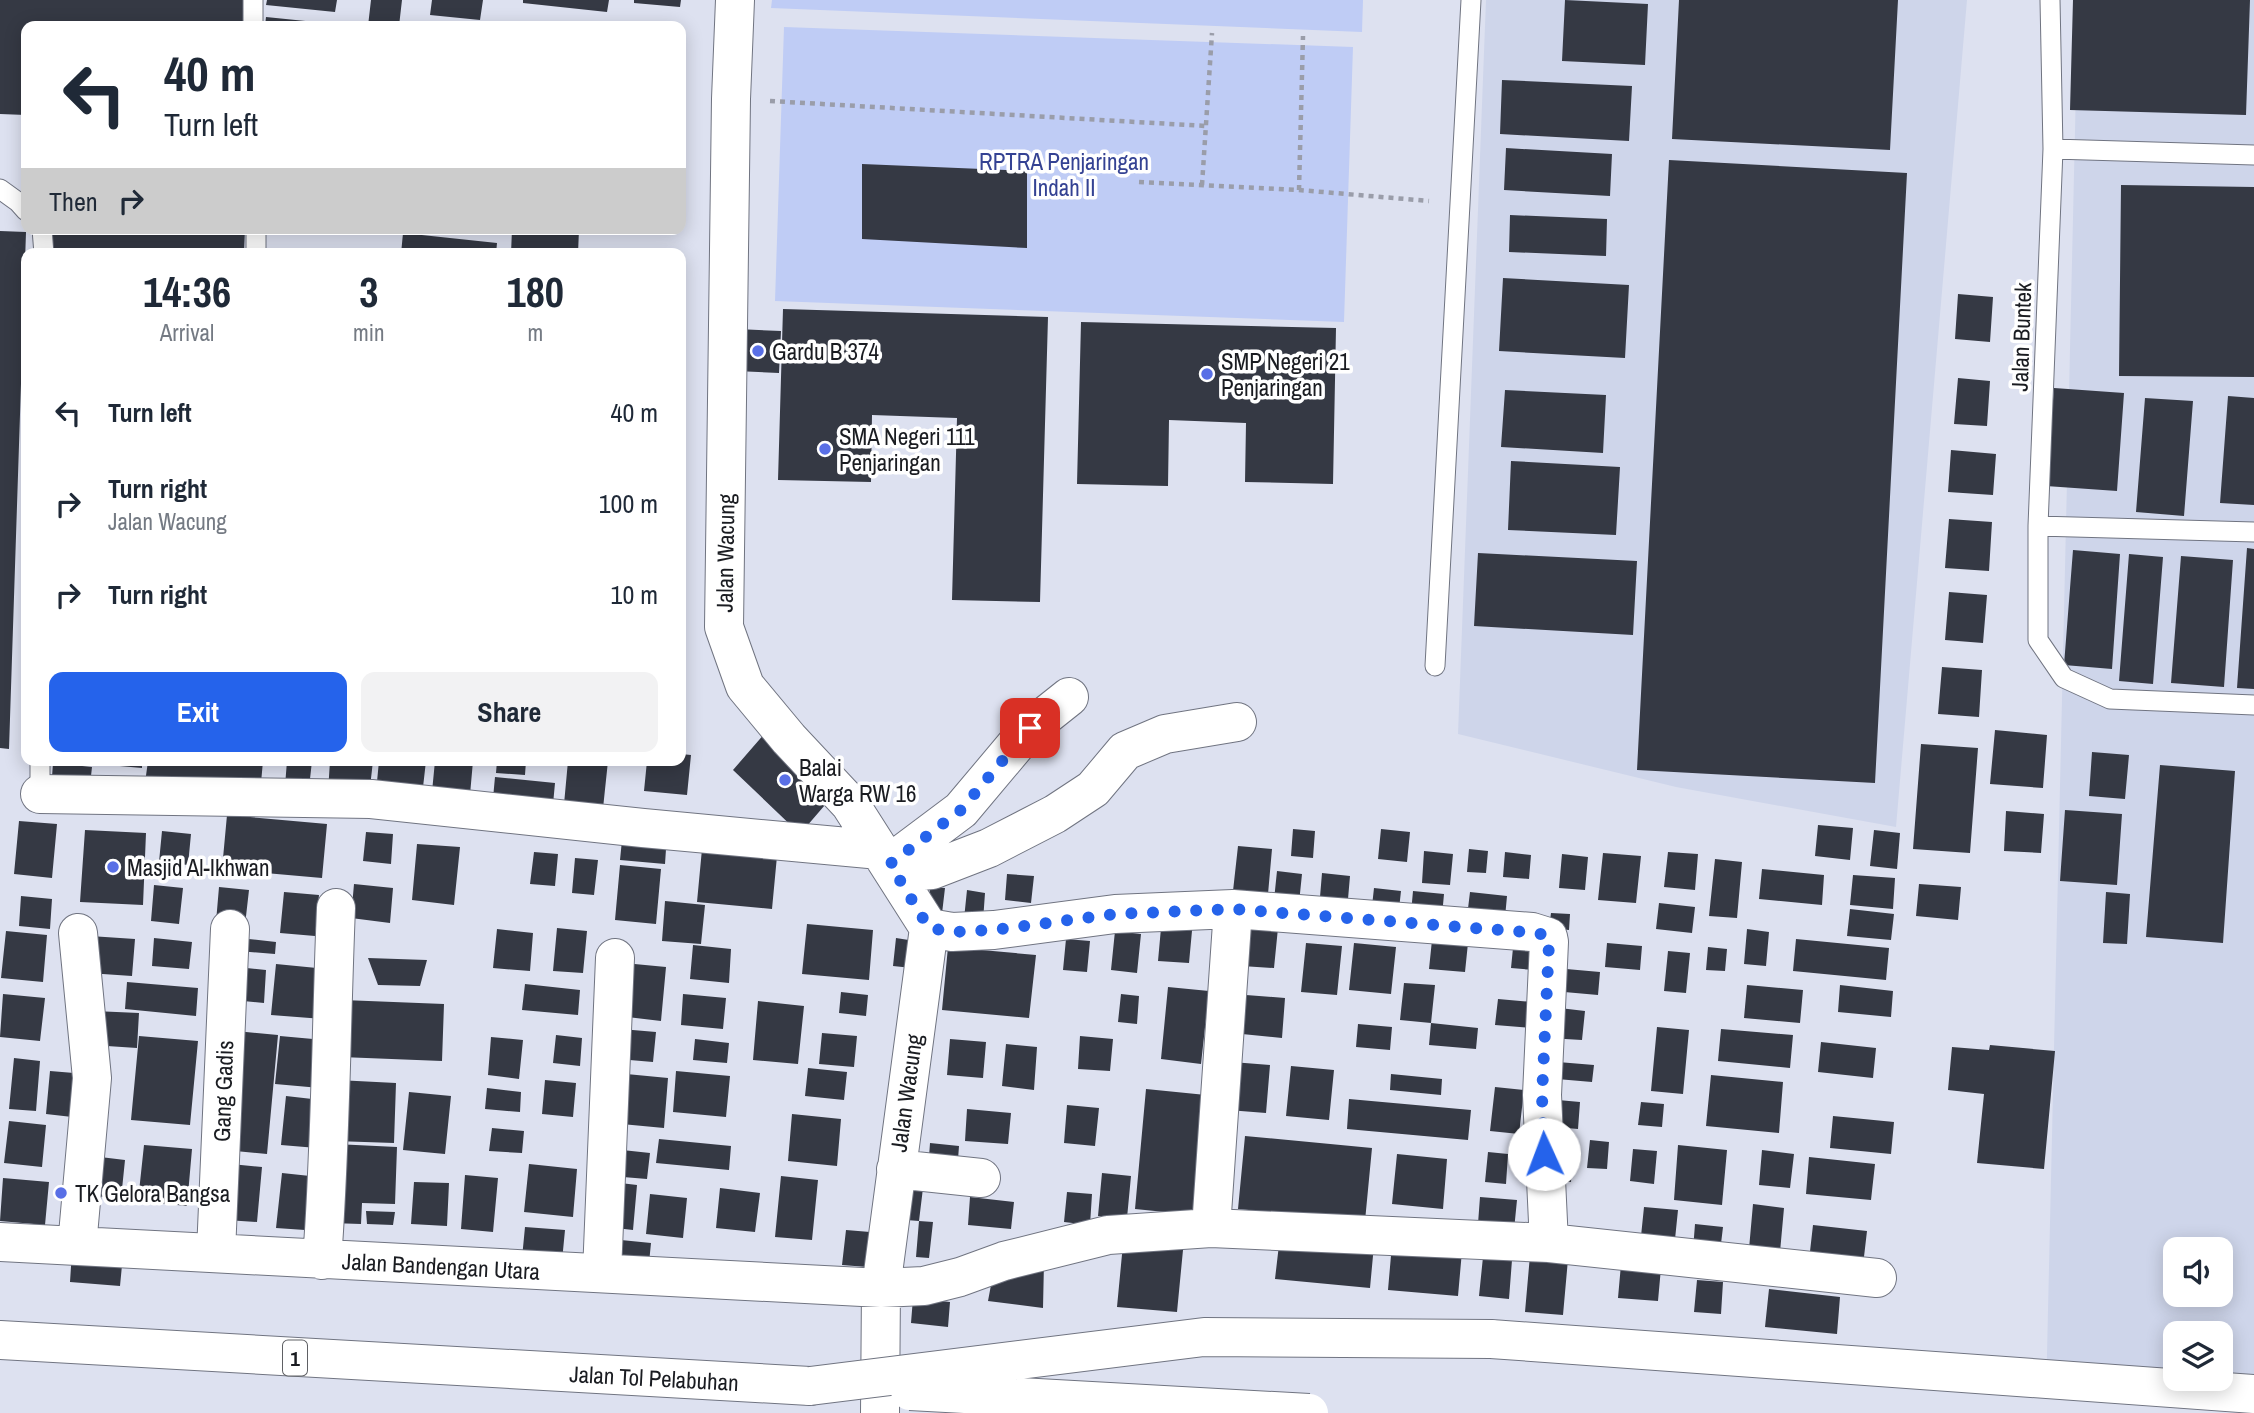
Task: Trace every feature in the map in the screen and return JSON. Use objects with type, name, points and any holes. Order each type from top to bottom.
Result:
[{"type":"main road","name":"Jalan Wacung","points":[[735,0],[731,99],[724,627],[744,686],[850,804],[929,928],[881,1288],[880,1413]]},
{"type":"main road","points":[[888,862],[961,810],[1030,728],[1069,697]]},
{"type":"main road","points":[[40,778],[371,799],[643,828],[932,870],[989,848],[1055,814],[1093,789],[1125,751],[1164,734],[1237,722]]},
{"type":"main road","points":[[323,1260],[329,1166],[336,908]]},
{"type":"main road","points":[[929,928],[952,932],[994,930],[1115,914],[1233,909],[1532,932],[1548,937],[1542,1096],[1549,1243]]},
{"type":"main road","points":[[1211,1228],[1233,909]]},
{"type":"main road","name":"Gang Gadis","points":[[216,1252],[230,929]]},
{"type":"main road","points":[[77,1246],[92,1078],[78,933]]},
{"type":"main road","points":[[602,1273],[615,958]]},
{"type":"main road","points":[[896,1168],[981,1178]]},
{"type":"main road","name":"Jalan Bandengan Utara","points":[[0,1242],[881,1288],[924,1286],[1004,1261],[1108,1235],[1211,1228],[1549,1243],[1877,1278]]},
{"type":"main road","points":[[810,1386],[1204,1336],[1490,1339],[2254,1394]]},
{"type":"main road","name":"Jalan Tol Pelabuhan","points":[[0,1340],[1309,1413]]},
{"type":"lane","points":[[253,0],[253,21]]},
{"type":"lane","points":[[1435,666],[1471,0]]},
{"type":"lane","name":"Jalan Buntek","points":[[2050,0],[2053,149],[2038,526],[2038,640],[2064,678],[2110,699],[2254,705]]},
{"type":"lane","points":[[2053,149],[2254,155]]},
{"type":"lane","points":[[0,189],[21,205]]},
{"type":"lane","points":[[2038,526],[2254,532]]},
{"type":"path","points":[[1202,185],[1212,33]]},
{"type":"path","points":[[1299,190],[1303,36]]},
{"type":"path","points":[[731,99],[1206,126]]},
{"type":"path","points":[[1139,182],[1299,190],[1461,204]]},
{"type":"shaded area","points":[[1486,0],[1967,0],[1896,827],[1676,787],[1458,734]]},
{"type":"shaded area","points":[[2078,0],[2254,0],[2254,1410],[2046,1398]]},
{"type":"green space","points":[[772,0],[1363,0],[1362,32],[771,8]]},
{"type":"green space","name":"RPTRA Penjaringan Indah II","points":[[784,27],[1353,47],[1344,322],[775,301]]},
{"type":"building","points":[[0,0],[247,0],[246,21],[21,21],[21,115],[0,114]]},
{"type":"building","points":[[267,0],[337,0],[335,12],[266,5]]},
{"type":"building","points":[[371,0],[402,0],[400,21],[369,21]]},
{"type":"building","points":[[432,0],[483,0],[480,20],[430,15]]},
{"type":"building","points":[[523,0],[609,0],[607,12],[523,3]]},
{"type":"building","points":[[634,0],[681,0],[680,7],[634,3]]},
{"type":"building","points":[[1565,0],[1648,4],[1645,65],[1562,61]]},
{"type":"building","points":[[1679,0],[1898,0],[1890,150],[1672,139]]},
{"type":"building","points":[[2073,0],[2250,0],[2246,115],[2070,110]]},
{"type":"building","points":[[266,17],[305,21],[266,21]]},
{"type":"building","points":[[1502,80],[1632,86],[1629,141],[1500,134]]},
{"type":"building","points":[[1506,148],[1612,154],[1610,196],[1504,190]]},
{"type":"building","points":[[1669,160],[1907,173],[1875,783],[1637,770]]},
{"type":"building","points":[[862,164],[1027,171],[1027,248],[862,239]]},
{"type":"building","points":[[2121,185],[2254,187],[2254,377],[2119,376]]},
{"type":"building","points":[[1510,215],[1607,219],[1606,256],[1509,252]]},
{"type":"building","points":[[0,231],[21,232],[21,235],[26,235],[25,248],[21,248],[21,384],[9,749],[0,748]]},
{"type":"building","points":[[51,235],[245,235],[244,248],[51,248]]},
{"type":"building","points":[[403,235],[497,243],[497,248],[402,248]]},
{"type":"building","points":[[512,235],[579,235],[578,248],[511,248]]},
{"type":"building","points":[[1503,278],[1629,285],[1625,358],[1499,351]]},
{"type":"building","points":[[1958,294],[1993,297],[1990,342],[1955,339]]},
{"type":"building","name":"SMA Negeri 111 Penjaringan","points":[[783,309],[1048,317],[1040,602],[952,600],[957,418],[872,415],[871,482],[778,480]]},
{"type":"building","name":"SMP Negeri 21 Penjaringan","points":[[1081,322],[1336,328],[1333,484],[1245,482],[1246,423],[1169,420],[1168,486],[1077,484]]},
{"type":"building","name":"Gardu B 374","points":[[737,329],[781,331],[779,373],[736,371]]},
{"type":"building","points":[[1958,378],[1990,381],[1987,426],[1954,424]]},
{"type":"building","points":[[2054,388],[2124,393],[2117,491],[2046,486]]},
{"type":"building","points":[[1505,390],[1606,395],[1603,453],[1501,447]]},
{"type":"building","points":[[2228,396],[2254,398],[2254,505],[2220,503]]},
{"type":"building","points":[[2145,398],[2193,401],[2184,516],[2136,512]]},
{"type":"building","points":[[1951,450],[1996,454],[1993,495],[1948,492]]},
{"type":"building","points":[[1511,461],[1620,467],[1616,535],[1508,530]]},
{"type":"building","points":[[1949,519],[1992,522],[1989,571],[1945,568]]},
{"type":"building","points":[[2247,548],[2254,549],[2254,689],[2237,688]]},
{"type":"building","points":[[2073,550],[2120,554],[2112,669],[2064,665]]},
{"type":"building","points":[[1478,553],[1637,561],[1633,635],[1474,626]]},
{"type":"building","points":[[2129,554],[2163,557],[2153,684],[2119,681]]},
{"type":"building","points":[[2181,556],[2233,560],[2224,687],[2171,683]]},
{"type":"building","points":[[1949,592],[1987,595],[1983,643],[1945,640]]},
{"type":"building","points":[[1942,667],[1982,670],[1979,717],[1938,714]]},
{"type":"building","name":"Balai Warga RW 16","points":[[772,725],[837,791],[800,834],[733,770]]},
{"type":"building","points":[[1995,730],[2047,735],[2043,788],[1990,784]]},
{"type":"building","points":[[1921,744],[1978,748],[1970,853],[1913,849]]},
{"type":"building","points":[[2092,752],[2129,755],[2125,799],[2089,796]]},
{"type":"building","points":[[686,754],[691,755],[687,795],[644,791],[646,766],[686,766]]},
{"type":"building","points":[[2160,765],[2235,771],[2223,943],[2146,937]]},
{"type":"building","points":[[53,766],[92,767],[89,794],[51,791]]},
{"type":"building","points":[[147,766],[263,766],[260,794],[145,783]]},
{"type":"building","points":[[287,766],[311,766],[309,788],[285,786]]},
{"type":"building","points":[[330,766],[372,766],[369,796],[328,792]]},
{"type":"building","points":[[379,766],[425,766],[422,796],[376,792]]},
{"type":"building","points":[[435,766],[473,766],[469,806],[431,802]]},
{"type":"building","points":[[497,766],[526,766],[525,775],[496,773]]},
{"type":"building","points":[[568,766],[607,766],[602,818],[563,815]]},
{"type":"building","points":[[495,777],[555,783],[552,815],[492,809]]},
{"type":"building","points":[[2065,810],[2122,814],[2117,885],[2060,881]]},
{"type":"building","points":[[2006,811],[2044,814],[2041,853],[2004,851]]},
{"type":"building","points":[[227,815],[327,824],[322,878],[222,869]]},
{"type":"building","points":[[19,821],[57,824],[52,878],[14,874]]},
{"type":"building","points":[[1818,825],[1853,828],[1850,860],[1815,856]]},
{"type":"building","points":[[1293,829],[1315,831],[1313,858],[1291,856]]},
{"type":"building","points":[[1381,829],[1410,832],[1407,862],[1378,859]]},
{"type":"building","name":"Masjid Al-Ikhwan","points":[[85,830],[146,833],[143,905],[80,902]]},
{"type":"building","points":[[623,830],[667,834],[665,864],[620,860]]},
{"type":"building","points":[[1874,830],[1900,833],[1897,869],[1870,866]]},
{"type":"building","points":[[162,831],[191,834],[188,865],[159,862]]},
{"type":"building","points":[[366,832],[393,834],[391,864],[363,861]]},
{"type":"building","points":[[417,844],[460,847],[454,905],[412,900]]},
{"type":"building","points":[[1238,846],[1272,849],[1268,894],[1233,891]]},
{"type":"building","points":[[702,849],[777,856],[772,909],[697,902]]},
{"type":"building","points":[[1469,849],[1488,851],[1486,873],[1467,872]]},
{"type":"building","points":[[1424,851],[1453,854],[1450,885],[1422,883]]},
{"type":"building","points":[[534,852],[558,854],[555,886],[530,884]]},
{"type":"building","points":[[1505,852],[1531,855],[1529,879],[1503,877]]},
{"type":"building","points":[[1668,852],[1698,854],[1695,890],[1664,887]]},
{"type":"building","points":[[1603,853],[1641,856],[1636,903],[1598,900]]},
{"type":"building","points":[[1562,854],[1588,857],[1585,890],[1559,888]]},
{"type":"building","points":[[575,858],[598,860],[594,895],[572,893]]},
{"type":"building","points":[[1715,859],[1742,862],[1737,918],[1709,916]]},
{"type":"building","points":[[620,865],[661,869],[656,924],[615,920]]},
{"type":"building","points":[[1762,869],[1824,875],[1822,905],[1759,899]]},
{"type":"building","points":[[1277,871],[1302,874],[1299,903],[1274,900]]},
{"type":"building","points":[[1322,873],[1350,876],[1348,899],[1320,897]]},
{"type":"building","points":[[1007,874],[1034,876],[1031,903],[1005,900]]},
{"type":"building","points":[[1853,875],[1895,878],[1893,909],[1850,905]]},
{"type":"building","points":[[354,884],[393,888],[390,923],[351,918]]},
{"type":"building","points":[[1919,884],[1961,887],[1958,920],[1916,916]]},
{"type":"building","points":[[154,885],[183,888],[179,924],[151,921]]},
{"type":"building","points":[[219,887],[249,890],[245,925],[216,922]]},
{"type":"building","points":[[930,887],[945,888],[941,922],[927,920]]},
{"type":"building","points":[[1374,888],[1401,891],[1398,918],[1371,915]]},
{"type":"building","points":[[967,890],[985,893],[983,921],[964,919]]},
{"type":"building","points":[[1413,891],[1444,894],[1442,916],[1411,913]]},
{"type":"building","points":[[284,892],[319,895],[315,936],[280,933]]},
{"type":"building","points":[[1470,892],[1507,896],[1504,928],[1466,925]]},
{"type":"building","points":[[2106,892],[2130,894],[2127,944],[2103,943]]},
{"type":"building","points":[[21,896],[52,899],[50,929],[19,926]]},
{"type":"building","points":[[665,901],[705,905],[701,944],[662,941]]},
{"type":"building","points":[[1659,903],[1695,907],[1692,933],[1656,929]]},
{"type":"building","points":[[1850,909],[1894,914],[1891,940],[1847,936]]},
{"type":"building","points":[[1551,913],[1570,914],[1569,930],[1549,928]]},
{"type":"building","points":[[1162,917],[1193,920],[1189,963],[1158,961]]},
{"type":"building","points":[[807,924],[873,930],[869,980],[802,974]]},
{"type":"building","points":[[1246,925],[1278,928],[1274,968],[1242,966]]},
{"type":"building","points":[[557,928],[587,931],[583,973],[553,971]]},
{"type":"building","points":[[497,929],[533,933],[530,971],[493,968]]},
{"type":"building","points":[[1747,929],[1769,932],[1766,966],[1744,964]]},
{"type":"building","points":[[6,931],[47,935],[43,982],[1,978]]},
{"type":"building","points":[[1115,931],[1141,934],[1137,973],[1111,970]]},
{"type":"building","points":[[90,936],[135,939],[132,976],[88,973]]},
{"type":"building","points":[[154,938],[192,942],[189,969],[152,966]]},
{"type":"building","points":[[239,938],[276,942],[275,954],[238,951]]},
{"type":"building","points":[[896,938],[915,941],[912,968],[893,966]]},
{"type":"building","points":[[1066,939],[1090,941],[1087,972],[1063,970]]},
{"type":"building","points":[[1796,939],[1889,948],[1886,980],[1793,971]]},
{"type":"building","points":[[1432,940],[1468,943],[1465,972],[1429,969]]},
{"type":"building","points":[[1306,943],[1342,946],[1337,995],[1301,992]]},
{"type":"building","points":[[1354,943],[1396,947],[1391,994],[1349,990]]},
{"type":"building","points":[[1607,943],[1642,946],[1640,970],[1605,967]]},
{"type":"building","points":[[693,945],[731,949],[729,983],[690,979]]},
{"type":"building","points":[[948,947],[1036,955],[1029,1018],[942,1010]]},
{"type":"building","points":[[1708,947],[1727,949],[1725,971],[1706,970]]},
{"type":"building","points":[[1513,948],[1536,950],[1534,970],[1511,968]]},
{"type":"building","points":[[1668,951],[1690,953],[1686,993],[1664,991]]},
{"type":"building","points":[[368,958],[427,960],[420,986],[378,985]]},
{"type":"building","points":[[624,963],[666,967],[661,1021],[619,1016]]},
{"type":"building","points":[[276,964],[327,969],[323,1019],[271,1015]]},
{"type":"building","points":[[237,967],[266,970],[264,1003],[233,1000]]},
{"type":"building","points":[[1555,968],[1600,972],[1598,995],[1553,991]]},
{"type":"building","points":[[127,982],[198,988],[196,1016],[125,1009]]},
{"type":"building","points":[[1404,983],[1435,985],[1431,1023],[1400,1020]]},
{"type":"building","points":[[525,984],[580,990],[578,1015],[522,1010]]},
{"type":"building","points":[[1747,985],[1803,990],[1800,1023],[1744,1018]]},
{"type":"building","points":[[1840,985],[1893,991],[1891,1017],[1838,1012]]},
{"type":"building","points":[[1168,987],[1209,991],[1201,1064],[1161,1059]]},
{"type":"building","points":[[841,992],[868,995],[866,1016],[839,1013]]},
{"type":"building","points":[[3,994],[45,998],[40,1041],[0,1037]]},
{"type":"building","points":[[683,994],[726,998],[723,1029],[681,1025]]},
{"type":"building","points":[[1121,994],[1139,996],[1137,1024],[1118,1022]]},
{"type":"building","points":[[1246,995],[1285,998],[1282,1038],[1242,1034]]},
{"type":"building","points":[[1498,999],[1533,1002],[1531,1028],[1495,1025]]},
{"type":"building","points":[[343,1000],[444,1004],[442,1061],[341,1057]]},
{"type":"building","points":[[758,1001],[804,1006],[798,1064],[753,1060]]},
{"type":"building","points":[[1551,1007],[1585,1011],[1582,1040],[1548,1038]]},
{"type":"building","points":[[94,1011],[139,1013],[137,1048],[92,1045]]},
{"type":"building","points":[[1431,1023],[1478,1028],[1476,1049],[1429,1045]]},
{"type":"building","points":[[1358,1024],[1392,1027],[1390,1050],[1356,1047]]},
{"type":"building","points":[[1657,1027],[1689,1030],[1683,1094],[1651,1091]]},
{"type":"building","points":[[621,1029],[656,1032],[653,1062],[618,1059]]},
{"type":"building","points":[[1721,1029],[1793,1035],[1790,1068],[1718,1061]]},
{"type":"building","points":[[236,1031],[278,1035],[267,1154],[225,1150]]},
{"type":"building","points":[[822,1033],[857,1036],[854,1067],[819,1064]]},
{"type":"building","points":[[556,1035],[582,1038],[580,1066],[553,1063]]},
{"type":"building","points":[[139,1036],[198,1041],[190,1125],[131,1120]]},
{"type":"building","points":[[280,1036],[324,1040],[320,1088],[275,1084]]},
{"type":"building","points":[[1080,1036],[1113,1039],[1110,1071],[1078,1069]]},
{"type":"building","points":[[491,1037],[523,1040],[519,1079],[488,1075]]},
{"type":"building","points":[[695,1039],[729,1043],[727,1063],[693,1060]]},
{"type":"building","points":[[950,1039],[986,1042],[983,1078],[947,1075]]},
{"type":"building","points":[[1821,1042],[1876,1048],[1873,1078],[1818,1072]]},
{"type":"building","points":[[1006,1044],[1037,1047],[1034,1090],[1002,1086]]},
{"type":"building","points":[[1990,1045],[2055,1051],[2044,1169],[1977,1163],[1984,1094],[1948,1090],[1952,1047],[1989,1050]]},
{"type":"building","points":[[14,1058],[40,1061],[36,1111],[9,1109]]},
{"type":"building","points":[[1232,1062],[1270,1065],[1266,1113],[1228,1110]]},
{"type":"building","points":[[1558,1062],[1594,1065],[1592,1082],[1557,1079]]},
{"type":"building","points":[[1291,1066],[1334,1070],[1329,1120],[1286,1116]]},
{"type":"building","points":[[808,1068],[847,1072],[844,1100],[805,1096]]},
{"type":"building","points":[[50,1071],[86,1074],[81,1118],[46,1114]]},
{"type":"building","points":[[676,1071],[730,1076],[726,1117],[673,1112]]},
{"type":"building","points":[[616,1073],[668,1078],[664,1128],[611,1123]]},
{"type":"building","points":[[1391,1074],[1442,1079],[1441,1095],[1390,1090]]},
{"type":"building","points":[[1711,1075],[1783,1082],[1779,1133],[1706,1126]]},
{"type":"building","points":[[337,1080],[396,1083],[394,1143],[335,1141]]},
{"type":"building","points":[[545,1080],[576,1083],[573,1117],[542,1114]]},
{"type":"building","points":[[1495,1087],[1524,1090],[1519,1134],[1490,1131]]},
{"type":"building","points":[[487,1088],[521,1092],[520,1112],[485,1109]]},
{"type":"building","points":[[1146,1089],[1206,1095],[1195,1215],[1135,1209]]},
{"type":"building","points":[[409,1092],[451,1096],[445,1154],[403,1150]]},
{"type":"building","points":[[286,1096],[321,1100],[317,1148],[281,1145]]},
{"type":"building","points":[[1349,1099],[1471,1110],[1468,1140],[1347,1129]]},
{"type":"building","points":[[1547,1099],[1580,1102],[1578,1129],[1545,1126]]},
{"type":"building","points":[[1641,1102],[1664,1104],[1662,1127],[1638,1125]]},
{"type":"building","points":[[1067,1105],[1099,1108],[1095,1146],[1064,1143]]},
{"type":"building","points":[[967,1109],[1011,1113],[1008,1144],[965,1141]]},
{"type":"building","points":[[792,1114],[841,1119],[837,1166],[788,1161]]},
{"type":"building","points":[[1833,1116],[1894,1122],[1891,1154],[1830,1148]]},
{"type":"building","points":[[9,1121],[46,1125],[42,1167],[4,1163]]},
{"type":"building","points":[[492,1128],[524,1131],[522,1153],[489,1151]]},
{"type":"building","points":[[1245,1136],[1372,1148],[1365,1221],[1238,1209]]},
{"type":"building","points":[[659,1139],[731,1146],[729,1170],[656,1163]]},
{"type":"building","points":[[1590,1140],[1609,1142],[1607,1169],[1587,1168]]},
{"type":"building","points":[[930,1143],[959,1146],[957,1173],[928,1171]]},
{"type":"building","points":[[335,1144],[397,1147],[395,1204],[362,1203],[361,1224],[331,1223]]},
{"type":"building","points":[[144,1145],[192,1149],[187,1206],[138,1201]]},
{"type":"building","points":[[1678,1145],[1727,1150],[1722,1205],[1674,1200]]},
{"type":"building","points":[[613,1149],[650,1153],[647,1179],[611,1176]]},
{"type":"building","points":[[1633,1149],[1657,1151],[1654,1184],[1630,1181]]},
{"type":"building","points":[[1762,1150],[1794,1154],[1790,1188],[1759,1185]]},
{"type":"building","points":[[1488,1152],[1508,1154],[1506,1184],[1485,1182]]},
{"type":"building","points":[[1552,1153],[1573,1154],[1571,1182],[1549,1180]]},
{"type":"building","points":[[1397,1154],[1447,1159],[1443,1209],[1392,1204]]},
{"type":"building","points":[[92,1156],[125,1160],[121,1199],[88,1195]]},
{"type":"building","points":[[1809,1157],[1875,1164],[1871,1200],[1806,1194]]},
{"type":"building","points":[[231,1164],[262,1167],[257,1222],[226,1220]]},
{"type":"building","points":[[529,1164],[577,1169],[573,1217],[524,1212]]},
{"type":"building","points":[[282,1173],[310,1176],[305,1230],[276,1228]]},
{"type":"building","points":[[1102,1173],[1131,1176],[1127,1218],[1098,1216]]},
{"type":"building","points":[[465,1175],[498,1178],[493,1232],[461,1229]]},
{"type":"building","points":[[781,1176],[818,1180],[812,1240],[775,1237]]},
{"type":"building","points":[[3,1178],[49,1182],[45,1225],[0,1221]]},
{"type":"building","points":[[414,1182],[449,1183],[447,1226],[411,1224]]},
{"type":"building","points":[[612,1182],[637,1185],[633,1230],[607,1227]]},
{"type":"building","points":[[896,1185],[923,1188],[919,1221],[894,1219]]},
{"type":"building","points":[[720,1188],[760,1193],[755,1232],[716,1228]]},
{"type":"building","points":[[1067,1192],[1092,1194],[1090,1225],[1064,1222]]},
{"type":"building","points":[[650,1194],[687,1198],[683,1238],[646,1234]]},
{"type":"building","points":[[970,1197],[1014,1202],[1011,1229],[968,1225]]},
{"type":"building","points":[[1480,1197],[1517,1200],[1513,1240],[1477,1237]]},
{"type":"building","points":[[1753,1204],[1784,1208],[1779,1263],[1748,1260]]},
{"type":"building","points":[[1644,1207],[1678,1210],[1674,1249],[1640,1246]]},
{"type":"building","points":[[366,1211],[395,1212],[393,1225],[367,1224]]},
{"type":"building","points":[[919,1221],[933,1222],[929,1258],[916,1257]]},
{"type":"building","points":[[1695,1224],[1723,1227],[1720,1252],[1693,1250]]},
{"type":"building","points":[[1813,1225],[1867,1231],[1862,1274],[1808,1269]]},
{"type":"building","points":[[525,1227],[565,1230],[562,1261],[522,1258]]},
{"type":"building","points":[[846,1230],[882,1233],[880,1268],[842,1265]]},
{"type":"building","points":[[1280,1236],[1374,1245],[1370,1288],[1275,1279]]},
{"type":"building","points":[[611,1239],[651,1243],[648,1273],[609,1268]]},
{"type":"building","points":[[1123,1244],[1183,1250],[1177,1312],[1117,1307]]},
{"type":"building","points":[[1392,1244],[1462,1251],[1458,1296],[1388,1290]]},
{"type":"building","points":[[1531,1244],[1569,1248],[1563,1315],[1525,1312]]},
{"type":"building","points":[[72,1251],[123,1255],[120,1286],[70,1282]]},
{"type":"building","points":[[1622,1253],[1662,1257],[1658,1301],[1618,1298]]},
{"type":"building","points":[[1483,1257],[1512,1260],[1509,1299],[1479,1296]]},
{"type":"building","points":[[1044,1262],[1043,1308],[988,1301],[994,1269]]},
{"type":"building","points":[[1697,1280],[1723,1282],[1721,1314],[1694,1312]]},
{"type":"building","points":[[1769,1289],[1840,1297],[1837,1334],[1765,1327]]},
{"type":"building","points":[[913,1298],[950,1302],[948,1327],[911,1323]]},
{"type":"place","name":"Gardu B 374","points":[[758,351]]},
{"type":"place","name":"SMP Negeri 21 Penjaringan","points":[[1207,374]]},
{"type":"place","name":"SMA Negeri 111 Penjaringan","points":[[825,449]]},
{"type":"place","name":"Balai Warga RW 16","points":[[785,780]]},
{"type":"place","name":"Masjid Al-Ikhwan","points":[[113,867]]},
{"type":"place","name":"TK Gelora Bangsa","points":[[61,1193]]},
{"type":"route","points":[[1030,728],[961,810],[890,864],[929,928],[952,932],[994,930],[1115,914],[1233,909],[1538,933],[1548,937],[1549,943],[1542,1096],[1544,1154]]}]
